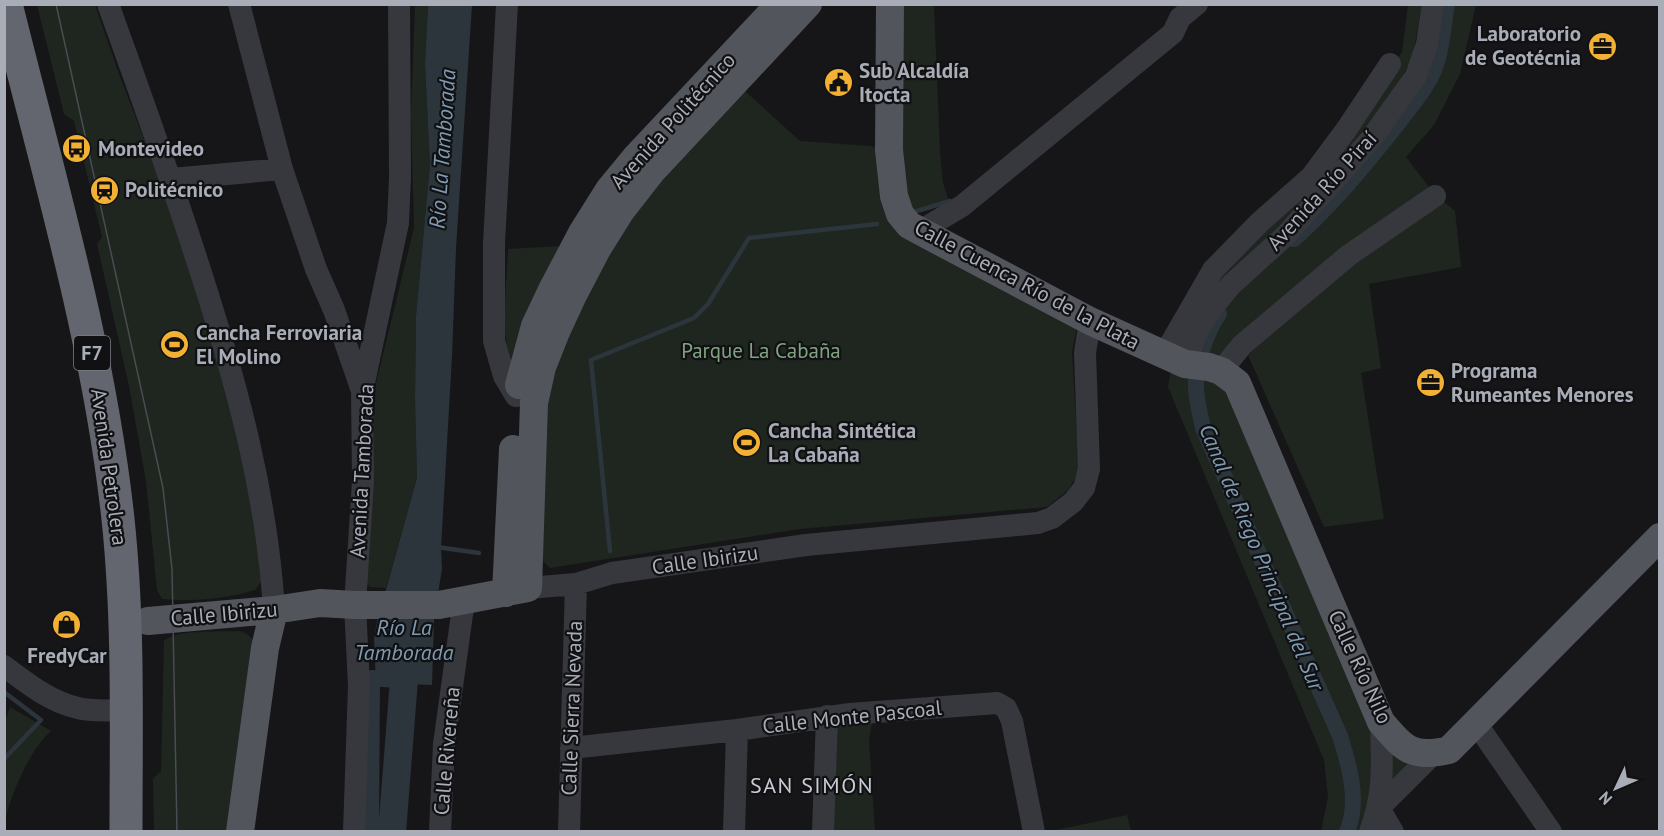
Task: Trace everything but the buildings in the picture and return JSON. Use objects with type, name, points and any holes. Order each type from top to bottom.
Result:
[{"type":"highway","name":"Avenida Petrolera","points":[[6,4],[10,44],[90,343],[103,408],[118,519],[126,622],[126,831]]},
{"type":"highway","name":"Avenida Petrolera","points":[[29,4],[95,267],[121,396],[137,508],[148,621],[148,831]]},
{"type":"main road","name":"Avenida Politécnico","points":[[517,591],[534,403],[542,367],[552,290],[582,233],[609,190],[637,156],[780,4]]},
{"type":"main road","name":"Avenida Politécnico","points":[[517,591],[516,396],[545,330],[620,212],[652,171],[808,4]]},
{"type":"main road","name":"Calle Cuenca Río de la Plata","points":[[890,4],[889,150],[894,196],[900,214],[909,225],[1090,321],[1195,365]]},
{"type":"main road","name":"Calle Río Nilo","points":[[1195,365],[1238,383],[1381,722],[1401,745],[1417,753],[1434,753]]},
{"type":"main road","points":[[1434,753],[1449,750],[1659,537]]},
{"type":"main road","name":"Calle Ibirizu","points":[[148,621],[274,610],[320,603],[366,605],[451,602],[517,591]]},
{"type":"main road","points":[[240,831],[265,648],[274,610]]},
{"type":"street","points":[[108,4],[171,179],[231,369],[254,461],[271,564],[274,610]]},
{"type":"street","points":[[239,4],[282,169],[362,392]]},
{"type":"street","name":"Avenida Tamborada","points":[[354,831],[359,686],[366,605],[362,392],[398,223],[399,4]]},
{"type":"street","points":[[507,4],[494,243],[494,341],[504,376],[516,396]]},
{"type":"street","name":"Avenida Río Piraí","points":[[1195,365],[1197,332],[1212,308],[1231,285],[1286,235],[1348,166],[1371,139],[1416,76],[1427,44],[1433,4]]},
{"type":"street","points":[[920,231],[962,206],[1173,33],[1182,9]]},
{"type":"street","points":[[1390,64],[1311,177],[1245,236],[1213,270],[1183,322],[1195,365],[1242,345],[1349,255],[1435,196]]},
{"type":"street","points":[[171,179],[282,169]]},
{"type":"street","name":"Calle Ibirizu","points":[[517,591],[576,584],[612,573],[806,545],[1038,524],[1052,518],[1073,502],[1084,488],[1089,468],[1085,353],[1090,321]]},
{"type":"street","name":"Calle Sierra Nevada","points":[[569,831],[576,584]]},
{"type":"street","name":"Calle Rivereña","points":[[440,831],[451,602]]},
{"type":"street","points":[[4,666],[58,703],[81,709],[126,710]]},
{"type":"street","name":"Calle Monte Pascoal","points":[[571,748],[737,730],[827,716],[997,703],[1006,708],[1012,721],[1034,831]]},
{"type":"street","points":[[823,831],[827,716]]},
{"type":"street","points":[[1370,831],[1379,808],[1382,770],[1381,722]]},
{"type":"street","points":[[1476,723],[1551,831]]},
{"type":"street","points":[[734,831],[737,730]]},
{"type":"street","points":[[1379,808],[1434,753]]},
{"type":"street","points":[[1379,808],[1394,831]]},
{"type":"green space","points":[[37,5],[95,5],[161,183],[225,383],[264,564],[263,579],[255,590],[221,598],[185,600],[162,599],[157,590],[146,481],[129,386],[97,244],[102,237],[74,121],[64,114]]},
{"type":"green space","points":[[415,5],[428,5],[425,65],[430,165],[416,316],[417,478],[386,588],[370,587],[363,580],[375,387],[414,228],[411,114]]},
{"type":"green space","points":[[900,5],[934,5],[940,152],[943,183],[949,202],[910,213],[904,204]]},
{"type":"green space","points":[[1408,5],[1422,5],[1412,60],[1364,132],[1287,219],[1196,309],[1217,274],[1383,84],[1402,52]]},
{"type":"green space","points":[[1438,5],[1476,5],[1460,74],[1434,125],[1406,157],[1429,187],[1313,275],[1218,360],[1193,359],[1203,332],[1376,143]]},
{"type":"green space","name":"Parque La Cabaña","points":[[744,90],[800,141],[870,146],[882,149],[886,200],[1077,326],[1072,352],[1079,471],[1069,489],[1047,507],[800,529],[550,568],[539,557],[545,394],[581,300],[654,183]]},
{"type":"green space","points":[[1443,201],[1455,211],[1461,267],[1369,284],[1381,368],[1361,373],[1384,519],[1324,527],[1248,355],[1358,259]]},
{"type":"green space","points":[[560,246],[513,370],[505,326],[508,249]]},
{"type":"green space","points":[[1171,369],[1223,386],[1376,743],[1365,831],[1321,831],[1328,797],[1324,760],[1168,387]]},
{"type":"green space","points":[[240,631],[253,640],[229,831],[154,831],[153,779],[161,771],[164,641],[170,637],[189,633]]},
{"type":"green space","points":[[10,707],[51,731],[36,749],[22,773],[5,821],[5,721]]},
{"type":"green space","points":[[872,722],[869,740],[875,831],[828,832],[830,724]]},
{"type":"green space","points":[[1388,745],[1414,760],[1386,790]]},
{"type":"green space","points":[[1127,815],[1131,831],[1056,831],[1056,830]]},
{"type":"water","name":"Río La Tamborada","points":[[428,5],[472,5],[456,248],[441,548],[442,569],[434,618],[432,685],[376,683],[374,639],[417,478],[416,316],[430,165],[425,65]]},
{"type":"waterway","name":"Canal de Riego Principal del Sur","points":[[1294,239],[1348,184],[1423,90],[1438,60],[1447,4]]},
{"type":"waterway","points":[[917,211],[950,201]]},
{"type":"waterway","points":[[610,551],[591,360],[694,318],[708,304],[749,238],[877,224]]},
{"type":"waterway","name":"Canal de Riego Principal del Sur","points":[[1219,314],[1207,337],[1197,373],[1196,393],[1203,428],[1340,736],[1350,771],[1353,796],[1353,808],[1347,832]]},
{"type":"waterway","points":[[437,547],[479,553]]},
{"type":"waterway","name":"Río La Tamborada","points":[[392,832],[404,680],[409,646]]},
{"type":"waterway","points":[[371,832],[372,678],[397,680]]},
{"type":"waterway","points":[[4,692],[41,720],[4,759]]},
{"type":"tram line","points":[[56,4],[163,488],[172,569],[177,832]]},
{"type":"place","name":"Laboratorio de Geotécnia","points":[[1602,46]]},
{"type":"place","name":"Sub Alcaldía Itocta","points":[[838,83]]},
{"type":"place","name":"Montevideo","points":[[77,149]]},
{"type":"place","name":"Politécnico","points":[[104,190]]},
{"type":"place","name":"Cancha Ferroviaria El Molino","points":[[175,345]]},
{"type":"place","name":"Programa Rumeantes Menores","points":[[1430,383]]},
{"type":"place","name":"Cancha Sintética La Cabaña","points":[[747,443]]},
{"type":"place","name":"FredyCar","points":[[67,625]]},
{"type":"district","name":"SAN SIMÓN","points":[[812,785]]}]
